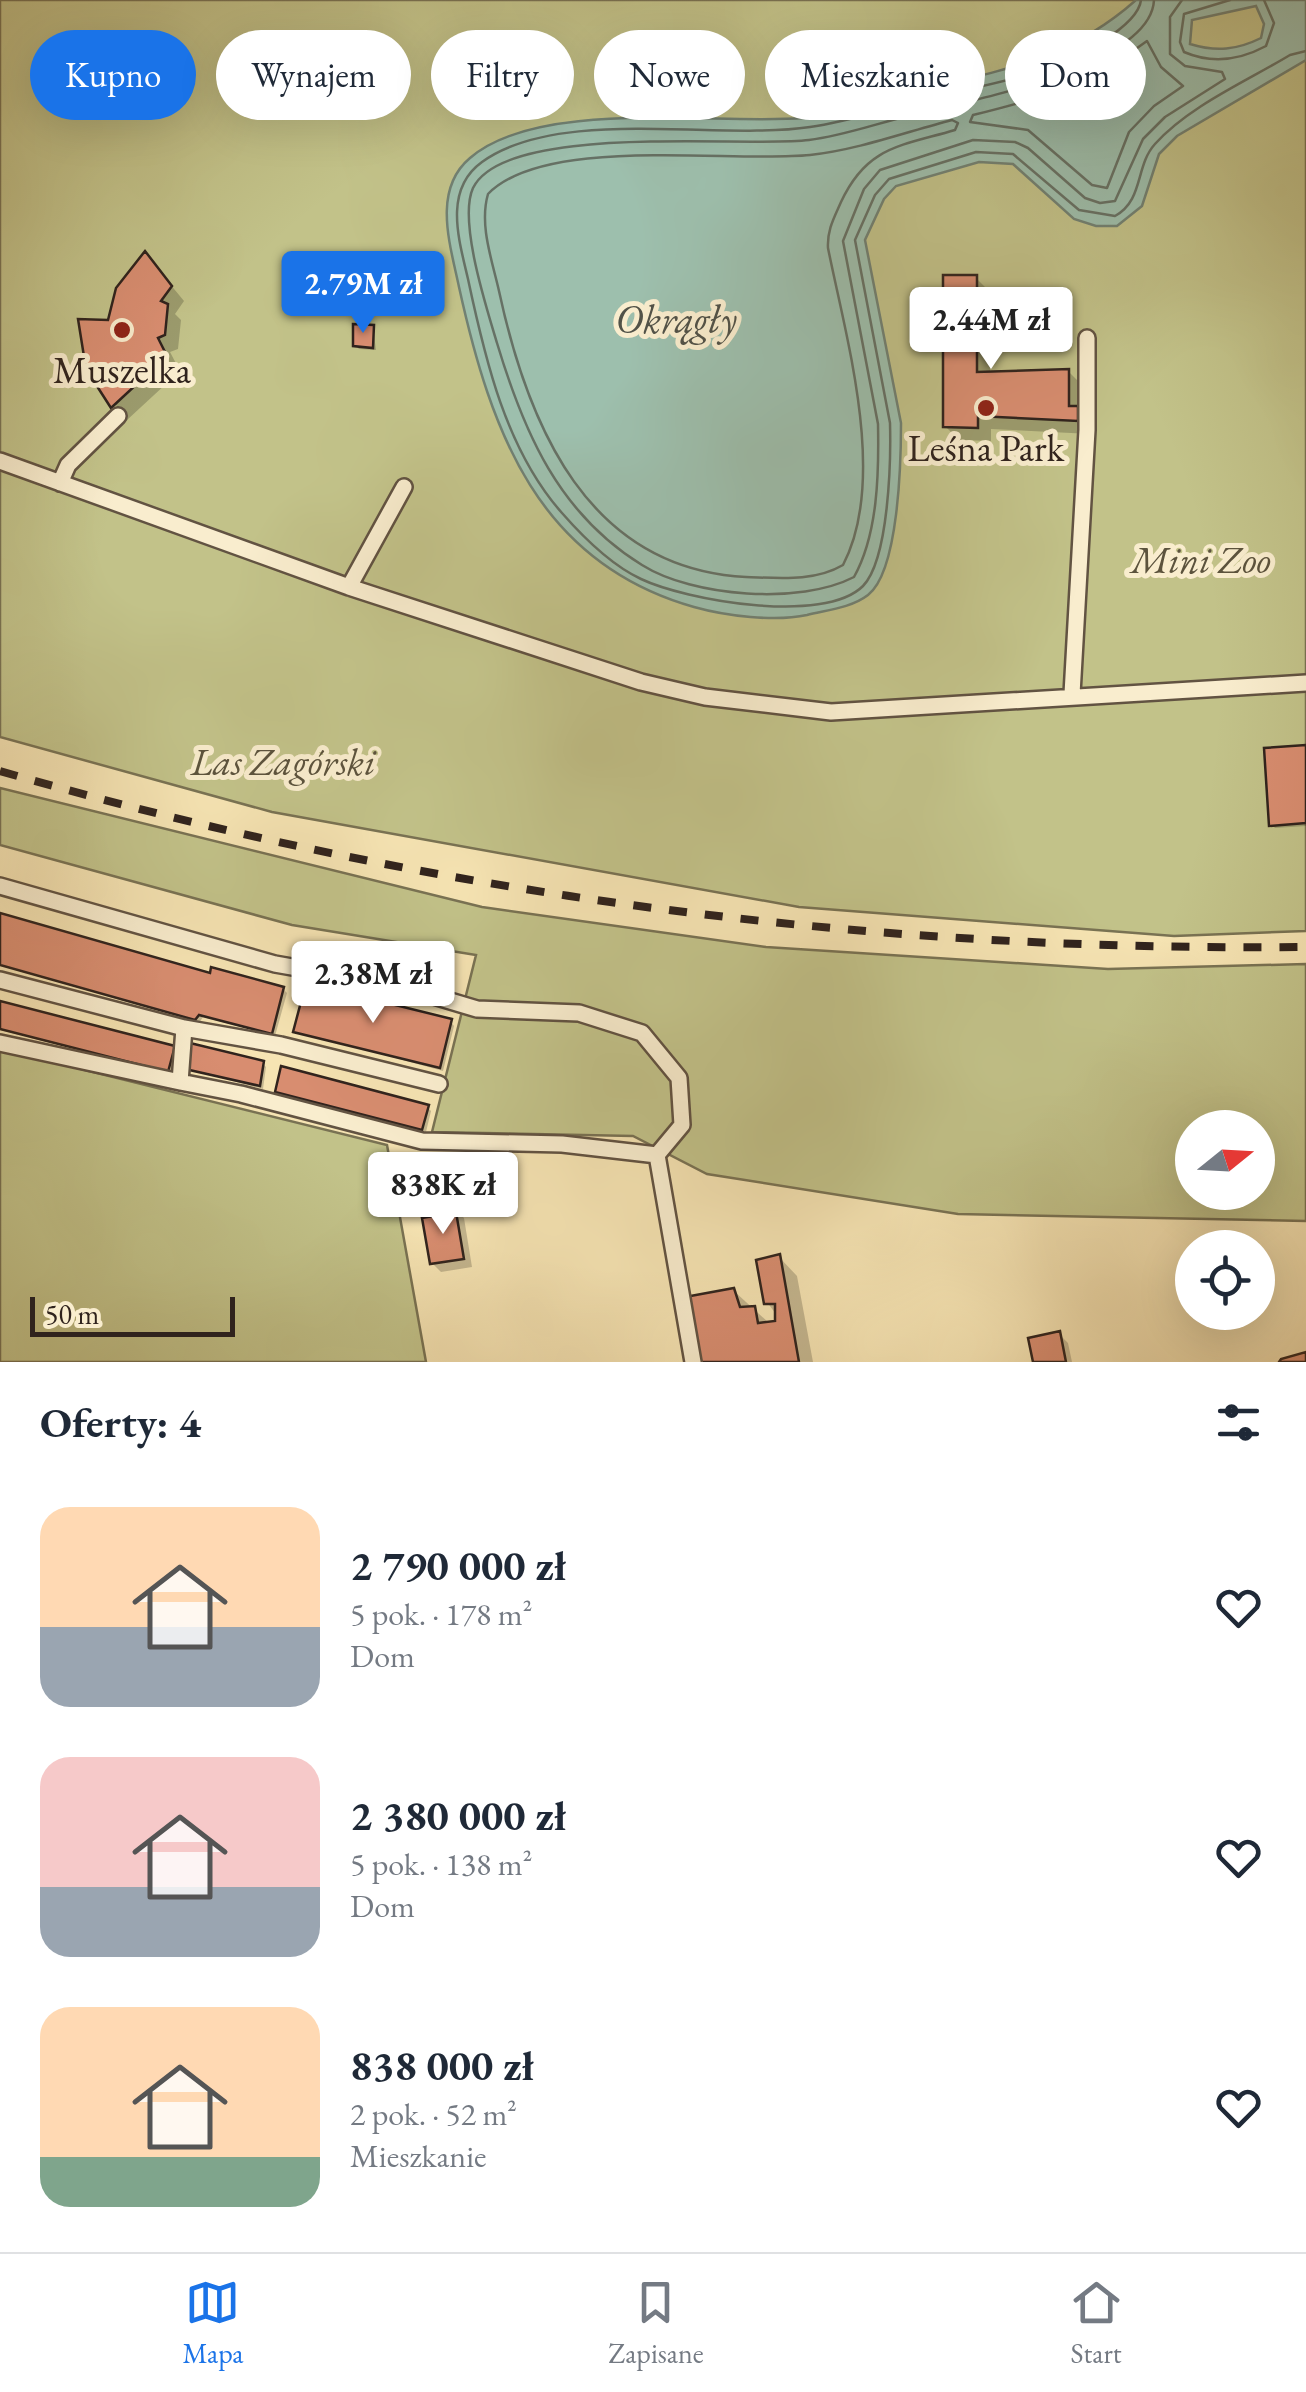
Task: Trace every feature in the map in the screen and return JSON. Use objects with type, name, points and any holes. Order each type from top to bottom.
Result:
[{"type":"lane","points":[[1072,694],[1087,338]]},
{"type":"lane","points":[[60,483],[68,466],[118,416]]},
{"type":"lane","points":[[0,462],[349,588],[641,682],[705,697],[831,712],[1072,694],[1306,683]]},
{"type":"lane","points":[[349,588],[404,487]]},
{"type":"lane","points":[[0,886],[275,964],[400,986],[477,1009],[580,1013],[642,1032],[679,1078],[682,1125],[657,1155],[693,1362]]},
{"type":"lane","points":[[0,980],[184,1028],[282,1045],[439,1084]]},
{"type":"lane","points":[[180,1082],[184,1028]]},
{"type":"lane","points":[[0,1043],[241,1094],[422,1142],[562,1144],[657,1155]]},
{"type":"green space","points":[[0,0],[1306,0],[1306,931],[1174,936],[799,907],[272,812],[0,737]]},
{"type":"green space","points":[[0,788],[482,907],[766,947],[1108,969],[1306,964],[1306,1221],[958,1214],[707,1174],[633,1136],[432,1132],[476,955],[292,925],[0,845]]},
{"type":"green space","points":[[0,1049],[387,1145],[426,1362],[0,1362]]},
{"type":"water","name":"Okrągły","points":[[1136,0],[1306,0],[1306,60],[1177,136],[1159,154],[1142,206],[1117,226],[1096,226],[1074,219],[1013,164],[979,162],[896,186],[884,199],[865,240],[901,423],[900,462],[892,540],[878,582],[868,595],[847,606],[794,617],[750,617],[707,610],[640,587],[596,559],[560,525],[530,485],[506,440],[472,341],[447,218],[451,186],[470,158],[501,139],[539,127],[583,121],[985,120],[985,74],[1005,69],[1005,120],[1146,120],[1146,30],[1096,30]],"holes":[[[1256,6],[1264,24],[1261,38],[1226,49],[1190,44],[1192,20]]]},
{"type":"building","name":"Muszelka","points":[[145,251],[172,286],[161,301],[168,304],[165,335],[158,338],[167,356],[111,408],[86,369],[78,319],[108,320],[116,288]]},
{"type":"building","points":[[943,275],[977,275],[977,372],[1069,369],[1069,406],[1078,406],[1078,421],[978,416],[978,428],[943,427]]},
{"type":"building","points":[[353,324],[374,325],[373,348],[353,346]]},
{"type":"building","points":[[1306,745],[1306,823],[1269,826],[1264,748]]},
{"type":"building","points":[[0,913],[210,973],[211,967],[284,987],[272,1034],[199,1015],[195,1020],[0,965]]},
{"type":"building","points":[[306,983],[452,1019],[440,1068],[293,1032]]},
{"type":"building","points":[[0,1001],[175,1046],[168,1072],[0,1029]]},
{"type":"building","points":[[190,1043],[264,1061],[260,1086],[185,1069]]},
{"type":"building","points":[[281,1066],[429,1105],[422,1130],[275,1092]]},
{"type":"building","points":[[455,1206],[464,1259],[430,1264],[422,1218],[439,1215],[440,1208]]},
{"type":"building","points":[[780,1254],[799,1362],[697,1362],[685,1297],[734,1288],[740,1307],[755,1306],[758,1323],[775,1321],[775,1304],[764,1304],[756,1260]]},
{"type":"building","points":[[1060,1331],[1066,1362],[1033,1362],[1028,1338]]},
{"type":"building","points":[[1306,1352],[1306,1362],[1279,1362],[1281,1359]]},
{"type":"railway","points":[[0,771],[160,814],[321,851],[483,882],[646,907],[810,926],[975,939],[1140,946],[1306,947]]},
{"type":"place","name":"Muszelka","points":[[122,330]]},
{"type":"place","name":"Leśna Park","points":[[986,408]]},
{"type":"park label","name":"Mini Zoo","points":[[1201,559]]},
{"type":"park label","name":"Las Zagórski","points":[[283,761]]}]
